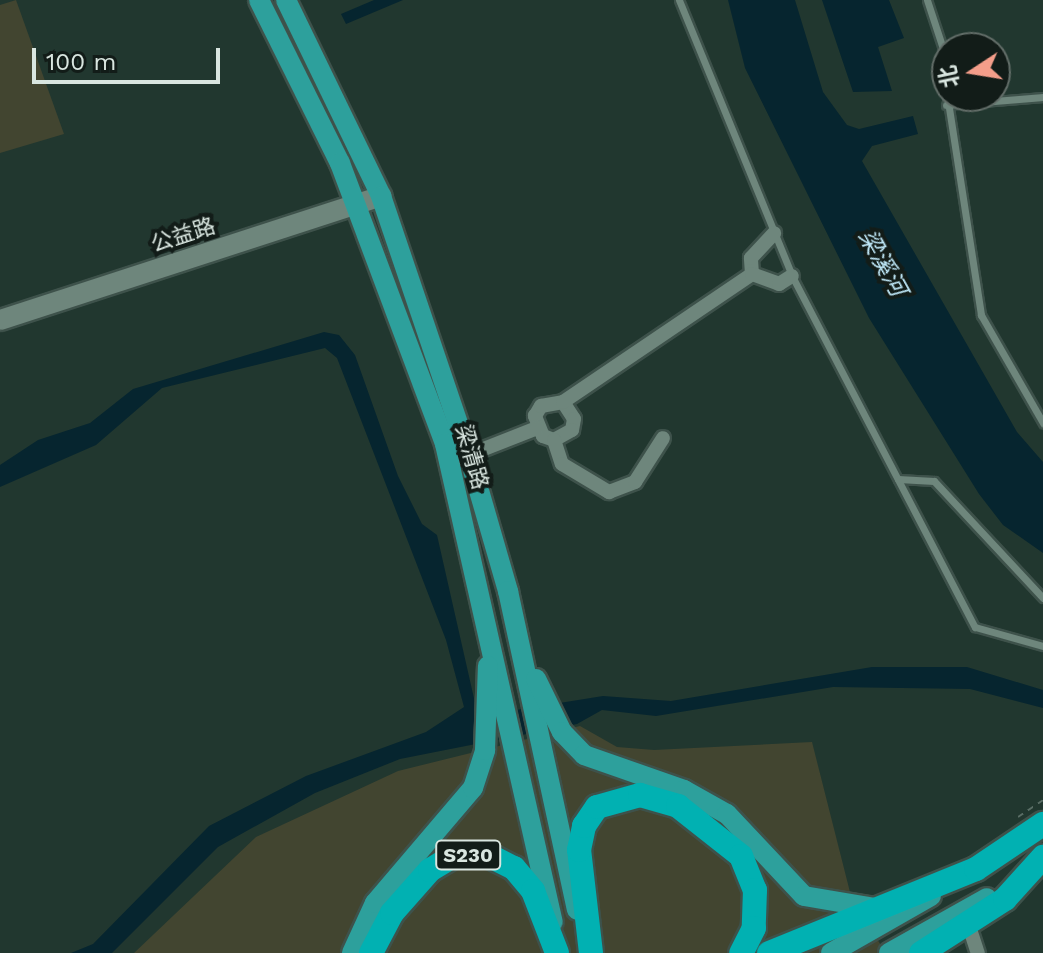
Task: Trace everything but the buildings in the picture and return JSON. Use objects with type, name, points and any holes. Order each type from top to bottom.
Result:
[{"type":"highway","points":[[589,953],[579,850],[584,826],[597,807],[640,795],[678,806],[741,856],[755,890],[754,928],[741,953]]},
{"type":"highway","points":[[769,953],[976,869],[1043,824]]},
{"type":"highway","name":"S230","points":[[371,953],[392,913],[430,870],[457,854],[488,855],[514,868],[533,891],[558,953]]},
{"type":"highway","points":[[921,953],[1005,899],[1036,862]]},
{"type":"main road","name":"梁清路","points":[[259,0],[357,203],[459,459],[511,607],[589,953]]},
{"type":"main road","name":"梁清路","points":[[286,0],[381,196],[459,459],[498,696]]},
{"type":"main road","points":[[511,607],[543,699],[562,732],[612,770],[684,790],[727,814],[804,896],[858,910],[886,906]]},
{"type":"main road","points":[[352,953],[375,903],[473,788],[498,696]]},
{"type":"main road","points":[[498,696],[516,752],[558,953]]},
{"type":"main road","points":[[889,953],[1036,862]]},
{"type":"main road","points":[[831,953],[976,869]]},
{"type":"street","name":"公益路","points":[[0,320],[381,196]]},
{"type":"street","points":[[752,274],[751,258],[774,233]]},
{"type":"street","points":[[752,274],[779,284],[792,276]]},
{"type":"street","points":[[537,428],[541,406],[563,402],[752,274]]},
{"type":"street","points":[[554,440],[572,430],[574,419],[563,402]]},
{"type":"street","points":[[459,459],[537,428]]},
{"type":"street","points":[[537,428],[554,440],[562,464],[609,492],[635,482],[663,438]]},
{"type":"street","points":[[968,923],[978,953]]},
{"type":"lane","points":[[679,0],[792,276],[975,627],[1043,646]]},
{"type":"lane","points":[[927,0],[937,32]]},
{"type":"lane","points":[[1011,100],[1043,97]]},
{"type":"lane","points":[[949,112],[957,131],[981,315],[1043,423]]},
{"type":"lane","points":[[898,479],[934,481],[1043,598]]},
{"type":"green space","points":[[16,0],[64,134],[0,153],[0,5]]},
{"type":"green space","points":[[580,726],[617,747],[654,750],[812,742],[852,900],[886,953],[134,953],[256,837],[398,771]]},
{"type":"water","points":[[374,0],[403,0],[346,24],[341,14]]},
{"type":"water","name":"梁溪河","points":[[728,0],[795,0],[823,92],[847,125],[859,129],[913,116],[918,134],[872,146],[862,161],[1017,432],[1043,462],[1043,553],[1003,525],[979,494],[869,318],[745,68]]},
{"type":"water","points":[[822,0],[889,0],[904,38],[878,47],[892,91],[853,92]]},
{"type":"water","points":[[324,332],[339,335],[355,355],[398,476],[422,524],[437,535],[478,716],[603,696],[671,701],[872,667],[967,667],[1043,690],[1043,708],[970,689],[833,687],[656,716],[602,710],[577,724],[400,759],[315,793],[218,847],[112,953],[71,953],[93,944],[209,826],[306,776],[426,732],[464,707],[446,640],[337,358],[325,348],[162,388],[96,445],[0,487],[0,465],[38,440],[90,423],[133,389]]}]
